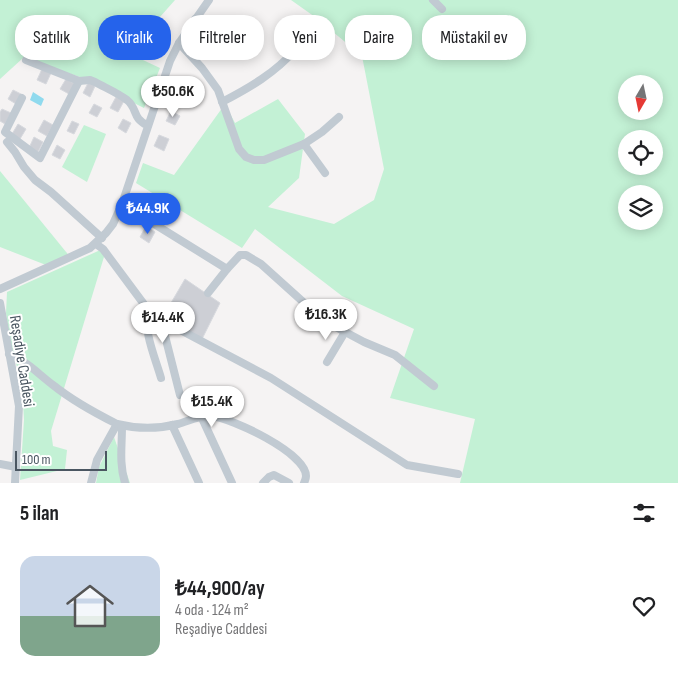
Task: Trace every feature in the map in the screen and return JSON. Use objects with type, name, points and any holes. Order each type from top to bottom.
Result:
[{"type":"street","points":[[198,15],[209,0]]},
{"type":"street","points":[[433,0],[442,9]]},
{"type":"street","points":[[0,289],[83,252],[99,241],[112,224],[122,204],[170,61],[181,40]]},
{"type":"street","points":[[179,43],[202,68],[218,90],[239,149],[246,157],[254,160],[264,160],[304,144],[339,117]]},
{"type":"street","points":[[26,60],[79,81],[90,80],[95,82],[126,99],[138,119],[147,125]]},
{"type":"street","points":[[222,102],[255,85],[286,60]]},
{"type":"street","points":[[22,98],[5,132],[40,158],[79,81]]},
{"type":"street","points":[[7,142],[35,180],[52,192],[99,241],[102,249],[152,315],[271,378],[407,465],[458,474]]},
{"type":"street","points":[[304,144],[325,173]]},
{"type":"street","points":[[122,204],[227,269]]},
{"type":"street","points":[[208,293],[240,255],[246,254],[261,264],[311,310],[345,332],[395,355],[434,386]]},
{"type":"street","name":"Reşadiye Caddesi","points":[[0,304],[19,406],[17,482]]},
{"type":"street","points":[[148,310],[147,329],[162,378]]},
{"type":"street","points":[[161,320],[180,395]]},
{"type":"street","points":[[327,362],[345,332]]},
{"type":"street","points":[[9,354],[33,367],[52,384],[83,406],[119,425],[130,428],[154,428],[202,416],[223,418],[242,425],[267,438],[301,463],[306,477],[304,483]]},
{"type":"street","points":[[202,416],[232,483]]},
{"type":"street","points":[[91,483],[96,460],[119,425]]},
{"type":"street","points":[[119,425],[121,470],[125,483]]},
{"type":"street","points":[[172,425],[199,483]]},
{"type":"street","points":[[0,464],[16,467]]},
{"type":"street","points":[[263,483],[274,475],[289,483]]},
{"type":"green space","points":[[0,0],[175,0],[162,15],[98,15],[98,60],[143,60],[160,68],[144,108],[86,79],[29,60],[88,60],[88,15],[15,15],[15,60],[21,60],[0,79]]},
{"type":"green space","points":[[291,0],[678,0],[678,483],[460,483],[475,419],[390,398],[414,329],[342,296],[255,229],[242,248],[136,183],[143,163],[174,175],[225,104],[235,123],[278,99],[305,134],[299,178],[268,207],[334,224],[374,200],[384,169],[363,60],[412,60],[412,15],[345,15],[345,42],[335,34],[335,15],[312,15]]},
{"type":"green space","points":[[84,125],[106,134],[87,182],[62,167]]},
{"type":"green space","points":[[0,171],[71,258],[46,265],[0,247]]},
{"type":"green space","points":[[107,247],[51,431],[53,446],[67,450],[65,469],[20,480],[24,420],[22,384],[9,339],[6,313],[7,292]]},
{"type":"green space","points":[[114,437],[130,483],[96,483],[99,467]]},
{"type":"water","points":[[33,92],[44,99],[41,106],[30,100]]},
{"type":"building","points":[[42,69],[51,73],[46,84],[37,80]]},
{"type":"building","points":[[66,79],[75,84],[69,94],[60,89]]},
{"type":"building","points":[[88,83],[96,84],[90,97],[83,93]]},
{"type":"building","points":[[13,90],[21,94],[16,104],[8,99]]},
{"type":"building","points":[[116,97],[124,101],[118,112],[110,108]]},
{"type":"building","points":[[94,104],[102,108],[97,117],[89,113]]},
{"type":"building","points":[[2,109],[11,113],[5,124],[0,121]]},
{"type":"building","points":[[171,111],[180,116],[175,125],[166,121]]},
{"type":"building","points":[[123,119],[131,123],[126,133],[118,128]]},
{"type":"building","points":[[44,120],[53,125],[47,136],[38,131]]},
{"type":"building","points":[[72,121],[79,124],[74,134],[67,131]]},
{"type":"building","points":[[18,124],[26,129],[20,139],[12,134]]},
{"type":"building","points":[[159,135],[169,139],[164,151],[154,146]]},
{"type":"building","points":[[34,137],[43,142],[38,152],[29,148]]},
{"type":"building","points":[[57,145],[65,150],[60,159],[52,155]]},
{"type":"building","points":[[147,193],[157,199],[149,212],[139,205]]},
{"type":"building","points":[[146,226],[155,232],[149,243],[140,237]]},
{"type":"building","points":[[185,279],[220,303],[201,341],[161,320]]}]
